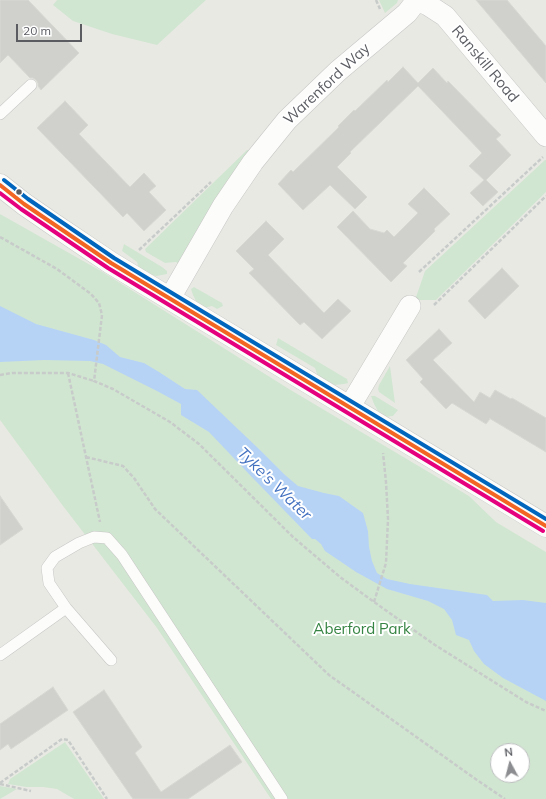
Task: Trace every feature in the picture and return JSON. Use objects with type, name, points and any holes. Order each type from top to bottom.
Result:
[{"type":"street","name":"Ranskill Road","points":[[417,0],[445,16],[546,136]]},
{"type":"street","name":"Warenford Way","points":[[170,298],[223,206],[253,162],[282,126],[338,71],[407,13],[417,0]]},
{"type":"street","points":[[0,185],[52,224],[111,263],[380,424],[546,526]]},
{"type":"street","points":[[350,406],[410,306]]},
{"type":"lane","points":[[0,114],[31,85]]},
{"type":"lane","points":[[111,660],[66,608],[49,583],[47,568],[55,557],[79,543],[94,537],[107,538],[122,555],[282,799]]},
{"type":"lane","points":[[0,655],[66,608]]},
{"type":"path","points":[[419,272],[546,155]]},
{"type":"path","points":[[139,250],[211,182]]},
{"type":"path","points":[[434,305],[546,196]]},
{"type":"path","points":[[0,237],[57,269],[91,294],[99,303],[102,315],[94,381]]},
{"type":"path","points":[[0,375],[12,373],[68,374],[94,381],[113,389],[170,422],[199,444],[293,537],[340,577],[436,644],[526,702],[546,712]]},
{"type":"path","points":[[68,374],[101,526],[101,538]]},
{"type":"path","points":[[374,602],[386,563],[388,519],[380,424]]},
{"type":"path","points":[[86,457],[124,466],[155,509],[329,675],[505,799]]},
{"type":"path","points":[[0,783],[62,739],[68,740],[107,799]]},
{"type":"path","points":[[0,783],[30,791]]},
{"type":"green space","points":[[57,0],[206,0],[157,45],[112,34],[73,21],[53,5]]},
{"type":"green space","points":[[379,0],[398,0],[397,3],[385,13]]},
{"type":"green space","points":[[247,150],[252,150],[179,264],[176,262],[165,263],[146,252],[145,249]]},
{"type":"green space","points":[[545,160],[546,192],[436,300],[415,300],[425,271]]},
{"type":"green space","name":"Aberford Park","points":[[0,214],[101,271],[289,389],[469,496],[496,522],[546,552],[546,799],[271,799],[157,628],[63,506],[0,420]]},
{"type":"green space","points":[[124,244],[162,267],[167,271],[167,274],[157,276],[148,275],[139,269],[137,262],[122,251]]},
{"type":"green space","points":[[194,287],[222,303],[223,306],[217,309],[212,306],[204,308],[197,303],[193,295],[191,289]]},
{"type":"green space","points":[[278,338],[347,379],[348,383],[335,385],[318,377],[315,368],[276,345]]},
{"type":"green space","points":[[390,366],[395,403],[379,392],[378,389]]},
{"type":"green space","points":[[371,396],[375,396],[398,410],[393,416],[385,417],[378,411]]},
{"type":"green space","points":[[65,742],[104,799],[74,799],[57,789],[8,784],[10,779]]},
{"type":"green space","points":[[0,786],[17,789],[0,799]]},
{"type":"water","name":"Tyke's Water","points":[[0,306],[36,324],[94,340],[106,345],[120,357],[144,363],[185,389],[197,390],[298,486],[339,496],[363,513],[368,531],[372,561],[377,573],[387,579],[410,584],[487,595],[493,601],[523,600],[546,603],[546,701],[503,678],[484,664],[474,651],[469,640],[456,635],[452,620],[444,609],[428,601],[387,589],[356,572],[325,551],[321,544],[315,539],[312,539],[209,432],[181,415],[181,404],[103,364],[90,361],[44,360],[0,362]]},
{"type":"building","points":[[0,0],[28,0],[79,53],[41,90],[36,80],[30,78],[8,55],[0,63]]},
{"type":"building","points":[[476,0],[507,0],[546,46],[546,83]]},
{"type":"building","points":[[403,67],[418,83],[433,68],[447,83],[448,81],[501,135],[496,139],[511,155],[486,180],[498,192],[483,206],[470,193],[484,180],[469,166],[482,153],[418,86],[350,152],[351,153],[337,167],[367,197],[355,209],[330,185],[303,210],[278,184],[291,170],[293,172],[339,127],[338,126],[354,110],[355,111],[387,80],[388,82]]},
{"type":"building","points":[[65,101],[88,125],[79,134],[130,187],[144,173],[156,186],[149,192],[166,210],[144,231],[127,213],[123,217],[37,128]]},
{"type":"building","points":[[424,188],[450,214],[403,263],[407,266],[391,282],[337,227],[353,211],[370,229],[384,233],[387,230],[394,237],[418,213],[408,204]]},
{"type":"building","points":[[266,221],[284,239],[268,255],[324,313],[338,299],[351,311],[322,339],[304,322],[300,325],[249,273],[254,269],[236,251]]},
{"type":"building","points":[[502,268],[519,286],[485,319],[468,301]]},
{"type":"building","points":[[439,329],[452,343],[433,360],[474,402],[480,392],[490,398],[495,390],[546,418],[546,452],[489,418],[490,419],[486,424],[452,403],[446,409],[420,382],[423,379],[406,360]]},
{"type":"building","points":[[0,496],[23,529],[0,545]]},
{"type":"building","points":[[53,687],[68,710],[11,749],[8,744],[0,750],[0,724]]},
{"type":"building","points":[[104,690],[142,747],[135,753],[161,792],[230,745],[242,762],[188,799],[133,799],[73,712]]},
{"type":"transit line","points":[[4,180],[28,199],[114,258],[546,519]]},
{"type":"transit line","points":[[0,185],[24,204],[111,263],[546,526]]},
{"type":"transit line","points":[[0,193],[108,268],[543,531]]}]
